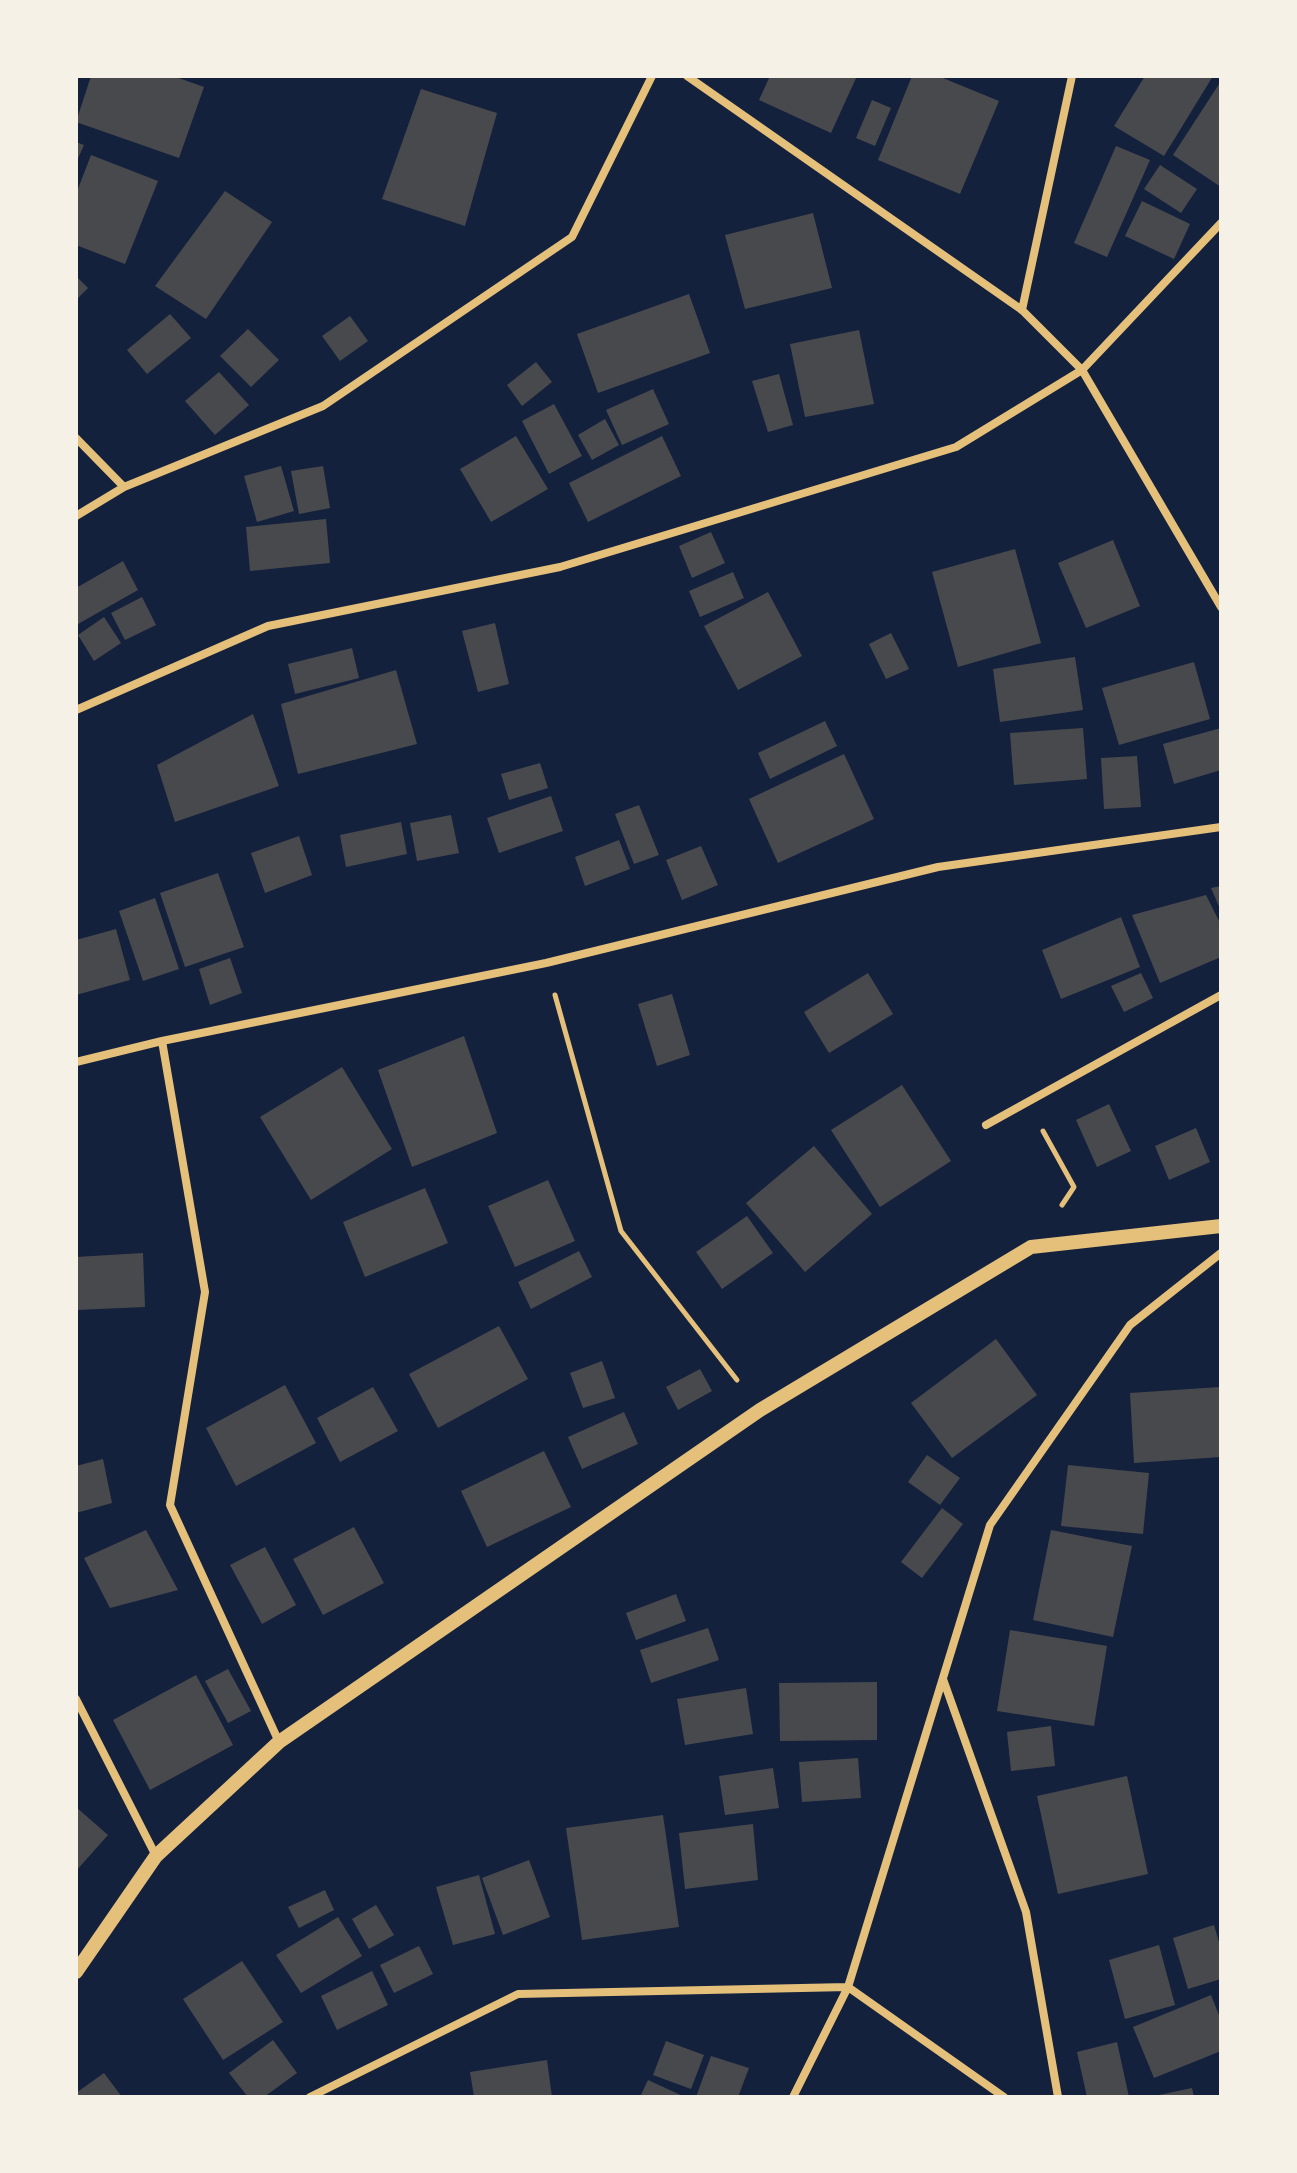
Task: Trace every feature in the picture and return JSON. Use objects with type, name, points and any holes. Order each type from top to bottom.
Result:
[{"type":"street","points":[[76,516],[124,487],[323,406],[572,237],[652,76]]},
{"type":"street","points":[[687,76],[1022,310],[1082,370],[1221,607]]},
{"type":"street","points":[[1022,310],[1072,76]]},
{"type":"street","points":[[76,710],[268,626],[560,567],[956,447],[1082,370],[1221,223]]},
{"type":"street","points":[[76,438],[124,487]]},
{"type":"street","points":[[76,1062],[162,1041],[546,963],[938,867],[1221,827]]},
{"type":"street","points":[[986,1125],[1221,995]]},
{"type":"street","points":[[162,1041],[205,1292],[170,1505],[279,1742]]},
{"type":"street","points":[[76,1972],[156,1856],[279,1742],[760,1410],[1031,1247],[1221,1226]]},
{"type":"street","points":[[793,2097],[848,1987],[990,1525],[1130,1325],[1221,1253]]},
{"type":"street","points":[[943,1679],[1026,1912],[1058,2097]]},
{"type":"street","points":[[76,1699],[156,1856]]},
{"type":"street","points":[[310,2097],[518,1994],[848,1987],[1004,2097]]},
{"type":"path","points":[[546,963],[621,1231],[760,1410]]},
{"type":"path","points":[[1026,1103],[1074,1187],[1031,1247]]},
{"type":"building","points":[[91,76],[173,76],[204,87],[179,158],[76,122]]},
{"type":"building","points":[[770,76],[857,76],[831,133],[759,100]]},
{"type":"building","points":[[912,76],[938,76],[999,101],[960,194],[878,160]]},
{"type":"building","points":[[1145,76],[1213,76],[1164,156],[1114,126]]},
{"type":"building","points":[[1221,81],[1221,187],[1173,155]]},
{"type":"building","points":[[421,89],[497,113],[465,226],[382,199]]},
{"type":"building","points":[[872,100],[891,108],[875,146],[856,138]]},
{"type":"building","points":[[76,142],[84,145],[76,163]]},
{"type":"building","points":[[1116,146],[1150,160],[1107,257],[1074,243]]},
{"type":"building","points":[[91,155],[158,181],[125,264],[76,245],[76,194]]},
{"type":"building","points":[[1160,165],[1197,189],[1181,213],[1144,189]]},
{"type":"building","points":[[225,191],[272,222],[206,319],[155,286]]},
{"type":"building","points":[[1142,201],[1190,224],[1174,259],[1125,236]]},
{"type":"building","points":[[813,213],[832,288],[745,309],[725,235]]},
{"type":"building","points":[[76,276],[88,288],[76,300]]},
{"type":"building","points":[[689,294],[710,353],[598,393],[577,334]]},
{"type":"building","points":[[170,314],[191,338],[147,374],[127,350]]},
{"type":"building","points":[[350,316],[368,341],[340,361],[322,336]]},
{"type":"building","points":[[248,329],[279,360],[251,387],[220,356]]},
{"type":"building","points":[[859,330],[874,404],[805,417],[790,344]]},
{"type":"building","points":[[536,362],[552,382],[522,406],[507,385]]},
{"type":"building","points":[[219,372],[249,405],[215,435],[185,401]]},
{"type":"building","points":[[779,374],[793,425],[768,432],[752,381]]},
{"type":"building","points":[[653,389],[669,424],[622,445],[606,410]]},
{"type":"building","points":[[554,404],[582,456],[549,474],[522,421]]},
{"type":"building","points":[[605,419],[619,445],[592,460],[578,435]]},
{"type":"building","points":[[516,436],[548,489],[491,522],[460,469]]},
{"type":"building","points":[[662,436],[681,476],[588,522],[569,483]]},
{"type":"building","points":[[281,466],[294,511],[257,522],[244,476]]},
{"type":"building","points":[[323,466],[330,508],[299,514],[291,471]]},
{"type":"building","points":[[326,519],[330,563],[250,571],[246,527]]},
{"type":"building","points":[[711,532],[725,563],[692,578],[679,546]]},
{"type":"building","points":[[1113,540],[1140,606],[1086,628],[1058,563]]},
{"type":"building","points":[[1015,549],[1041,643],[958,667],[932,572]]},
{"type":"building","points":[[123,561],[138,590],[78,624],[76,588]]},
{"type":"building","points":[[733,572],[744,598],[700,617],[689,591]]},
{"type":"building","points":[[768,592],[802,656],[738,690],[704,626]]},
{"type":"building","points":[[142,597],[156,625],[125,640],[111,613]]},
{"type":"building","points":[[104,617],[121,643],[94,661],[78,635]]},
{"type":"building","points":[[495,623],[509,684],[478,692],[462,631]]},
{"type":"building","points":[[891,633],[909,669],[886,679],[869,644]]},
{"type":"building","points":[[352,648],[359,678],[295,694],[288,664]]},
{"type":"building","points":[[1075,657],[1083,710],[1000,722],[993,669]]},
{"type":"building","points":[[1194,662],[1210,719],[1119,745],[1102,688]]},
{"type":"building","points":[[396,670],[417,744],[298,774],[281,704]]},
{"type":"building","points":[[253,714],[279,786],[175,822],[157,765]]},
{"type":"building","points":[[825,721],[837,746],[770,779],[758,753]]},
{"type":"building","points":[[1083,728],[1087,779],[1014,785],[1010,733]]},
{"type":"building","points":[[1221,728],[1221,770],[1174,784],[1163,744]]},
{"type":"building","points":[[844,754],[874,819],[778,863],[749,799]]},
{"type":"building","points":[[1137,756],[1141,807],[1104,809],[1101,758]]},
{"type":"building","points":[[540,763],[548,788],[509,800],[501,774]]},
{"type":"building","points":[[551,796],[563,831],[499,853],[487,818]]},
{"type":"building","points":[[639,805],[659,855],[634,864],[615,814]]},
{"type":"building","points":[[451,815],[459,853],[417,861],[410,823]]},
{"type":"building","points":[[401,822],[407,854],[346,867],[340,835]]},
{"type":"building","points":[[299,836],[312,875],[265,893],[251,853]]},
{"type":"building","points":[[619,840],[630,869],[585,886],[575,857]]},
{"type":"building","points":[[701,846],[718,885],[682,900],[666,860]]},
{"type":"building","points":[[218,873],[244,947],[185,967],[160,893]]},
{"type":"building","points":[[1221,886],[1221,911],[1211,888]]},
{"type":"building","points":[[1206,895],[1221,925],[1221,957],[1160,983],[1132,915]]},
{"type":"building","points":[[155,898],[179,969],[143,981],[119,911]]},
{"type":"building","points":[[1121,917],[1140,967],[1061,999],[1042,950]]},
{"type":"building","points":[[116,929],[130,980],[76,995],[76,940]]},
{"type":"building","points":[[230,958],[242,993],[210,1005],[199,969]]},
{"type":"building","points":[[868,973],[893,1014],[829,1053],[804,1012]]},
{"type":"building","points":[[1141,973],[1153,998],[1124,1012],[1111,986]]},
{"type":"building","points":[[672,994],[690,1055],[657,1066],[638,1004]]},
{"type":"building","points":[[464,1036],[497,1133],[412,1167],[378,1070]]},
{"type":"building","points":[[342,1067],[392,1149],[311,1200],[260,1117]]},
{"type":"building","points":[[902,1085],[951,1161],[880,1207],[831,1130]]},
{"type":"building","points":[[1109,1104],[1131,1151],[1097,1167],[1076,1120]]},
{"type":"building","points":[[1196,1128],[1210,1162],[1169,1180],[1155,1146]]},
{"type":"building","points":[[814,1146],[872,1214],[805,1272],[746,1203]]},
{"type":"building","points":[[548,1180],[575,1241],[515,1267],[488,1206]]},
{"type":"building","points":[[425,1188],[448,1243],[365,1277],[343,1222]]},
{"type":"building","points":[[747,1216],[773,1253],[722,1289],[696,1252]]},
{"type":"building","points":[[579,1251],[592,1277],[531,1309],[518,1282]]},
{"type":"building","points":[[143,1253],[145,1307],[76,1310],[76,1257]]},
{"type":"building","points":[[499,1326],[528,1379],[438,1428],[409,1374]]},
{"type":"building","points":[[996,1339],[1037,1395],[952,1458],[911,1403]]},
{"type":"building","points":[[602,1361],[615,1398],[583,1408],[570,1373]]},
{"type":"building","points":[[700,1369],[712,1391],[678,1410],[666,1387]]},
{"type":"building","points":[[285,1385],[316,1443],[236,1486],[206,1428]]},
{"type":"building","points":[[373,1387],[398,1431],[340,1462],[317,1418]]},
{"type":"building","points":[[1220,1387],[1221,1457],[1134,1463],[1130,1393]]},
{"type":"building","points":[[624,1412],[638,1444],[582,1469],[568,1437]]},
{"type":"building","points":[[544,1451],[571,1507],[487,1547],[461,1491]]},
{"type":"building","points":[[927,1455],[960,1478],[940,1505],[908,1482]]},
{"type":"building","points":[[103,1459],[112,1503],[76,1513],[76,1466]]},
{"type":"building","points":[[1068,1465],[1149,1473],[1143,1534],[1061,1526]]},
{"type":"building","points":[[942,1508],[963,1524],[922,1578],[901,1562]]},
{"type":"building","points":[[354,1527],[384,1583],[323,1615],[293,1559]]},
{"type":"building","points":[[146,1530],[178,1590],[110,1608],[84,1558]]},
{"type":"building","points":[[1051,1530],[1132,1546],[1113,1637],[1033,1620]]},
{"type":"building","points":[[265,1547],[296,1605],[262,1624],[230,1565]]},
{"type":"building","points":[[676,1594],[686,1621],[636,1640],[626,1613]]},
{"type":"building","points":[[708,1628],[719,1660],[651,1683],[640,1650]]},
{"type":"building","points":[[1010,1630],[1107,1646],[1094,1726],[997,1711]]},
{"type":"building","points":[[228,1669],[251,1711],[228,1723],[205,1681]]},
{"type":"building","points":[[196,1675],[233,1745],[150,1790],[113,1720]]},
{"type":"building","points":[[877,1682],[877,1740],[780,1741],[779,1683]]},
{"type":"building","points":[[746,1688],[753,1734],[685,1745],[677,1699]]},
{"type":"building","points":[[1051,1726],[1055,1766],[1011,1771],[1007,1732]]},
{"type":"building","points":[[858,1758],[861,1798],[802,1802],[799,1762]]},
{"type":"building","points":[[773,1768],[779,1808],[725,1815],[719,1776]]},
{"type":"building","points":[[1127,1776],[1148,1874],[1058,1894],[1037,1796]]},
{"type":"building","points":[[76,1807],[108,1835],[76,1871]]},
{"type":"building","points":[[663,1815],[679,1927],[582,1940],[566,1828]]},
{"type":"building","points":[[753,1824],[758,1880],[685,1889],[679,1833]]},
{"type":"building","points":[[529,1860],[550,1917],[503,1935],[482,1878]]},
{"type":"building","points":[[479,1875],[495,1934],[453,1945],[436,1887]]},
{"type":"building","points":[[325,1890],[334,1910],[299,1928],[288,1907]]},
{"type":"building","points":[[376,1905],[394,1935],[369,1949],[352,1919]]},
{"type":"building","points":[[338,1917],[362,1956],[301,1993],[276,1955]]},
{"type":"building","points":[[1214,1925],[1221,1949],[1221,1979],[1188,1989],[1173,1938]]},
{"type":"building","points":[[1159,1945],[1175,2005],[1125,2019],[1109,1960]]},
{"type":"building","points":[[419,1946],[433,1974],[394,1993],[380,1965]]},
{"type":"building","points":[[242,1961],[283,2022],[223,2060],[183,1999]]},
{"type":"building","points":[[372,1971],[388,2005],[337,2030],[321,1996]]},
{"type":"building","points":[[1211,1995],[1221,2020],[1221,2051],[1154,2078],[1133,2027]]},
{"type":"building","points":[[273,2040],[297,2073],[264,2097],[248,2097],[229,2073]]},
{"type":"building","points":[[666,2041],[704,2055],[691,2089],[653,2075]]},
{"type":"building","points":[[1117,2042],[1129,2097],[1087,2097],[1077,2052]]},
{"type":"building","points":[[711,2056],[749,2068],[738,2097],[696,2097]]},
{"type":"building","points":[[547,2060],[552,2097],[474,2097],[470,2072]]},
{"type":"building","points":[[104,2073],[122,2097],[76,2097],[76,2093]]},
{"type":"building","points":[[648,2080],[685,2097],[640,2097]]},
{"type":"building","points":[[1192,2088],[1194,2097],[1154,2097],[1154,2096]]}]
